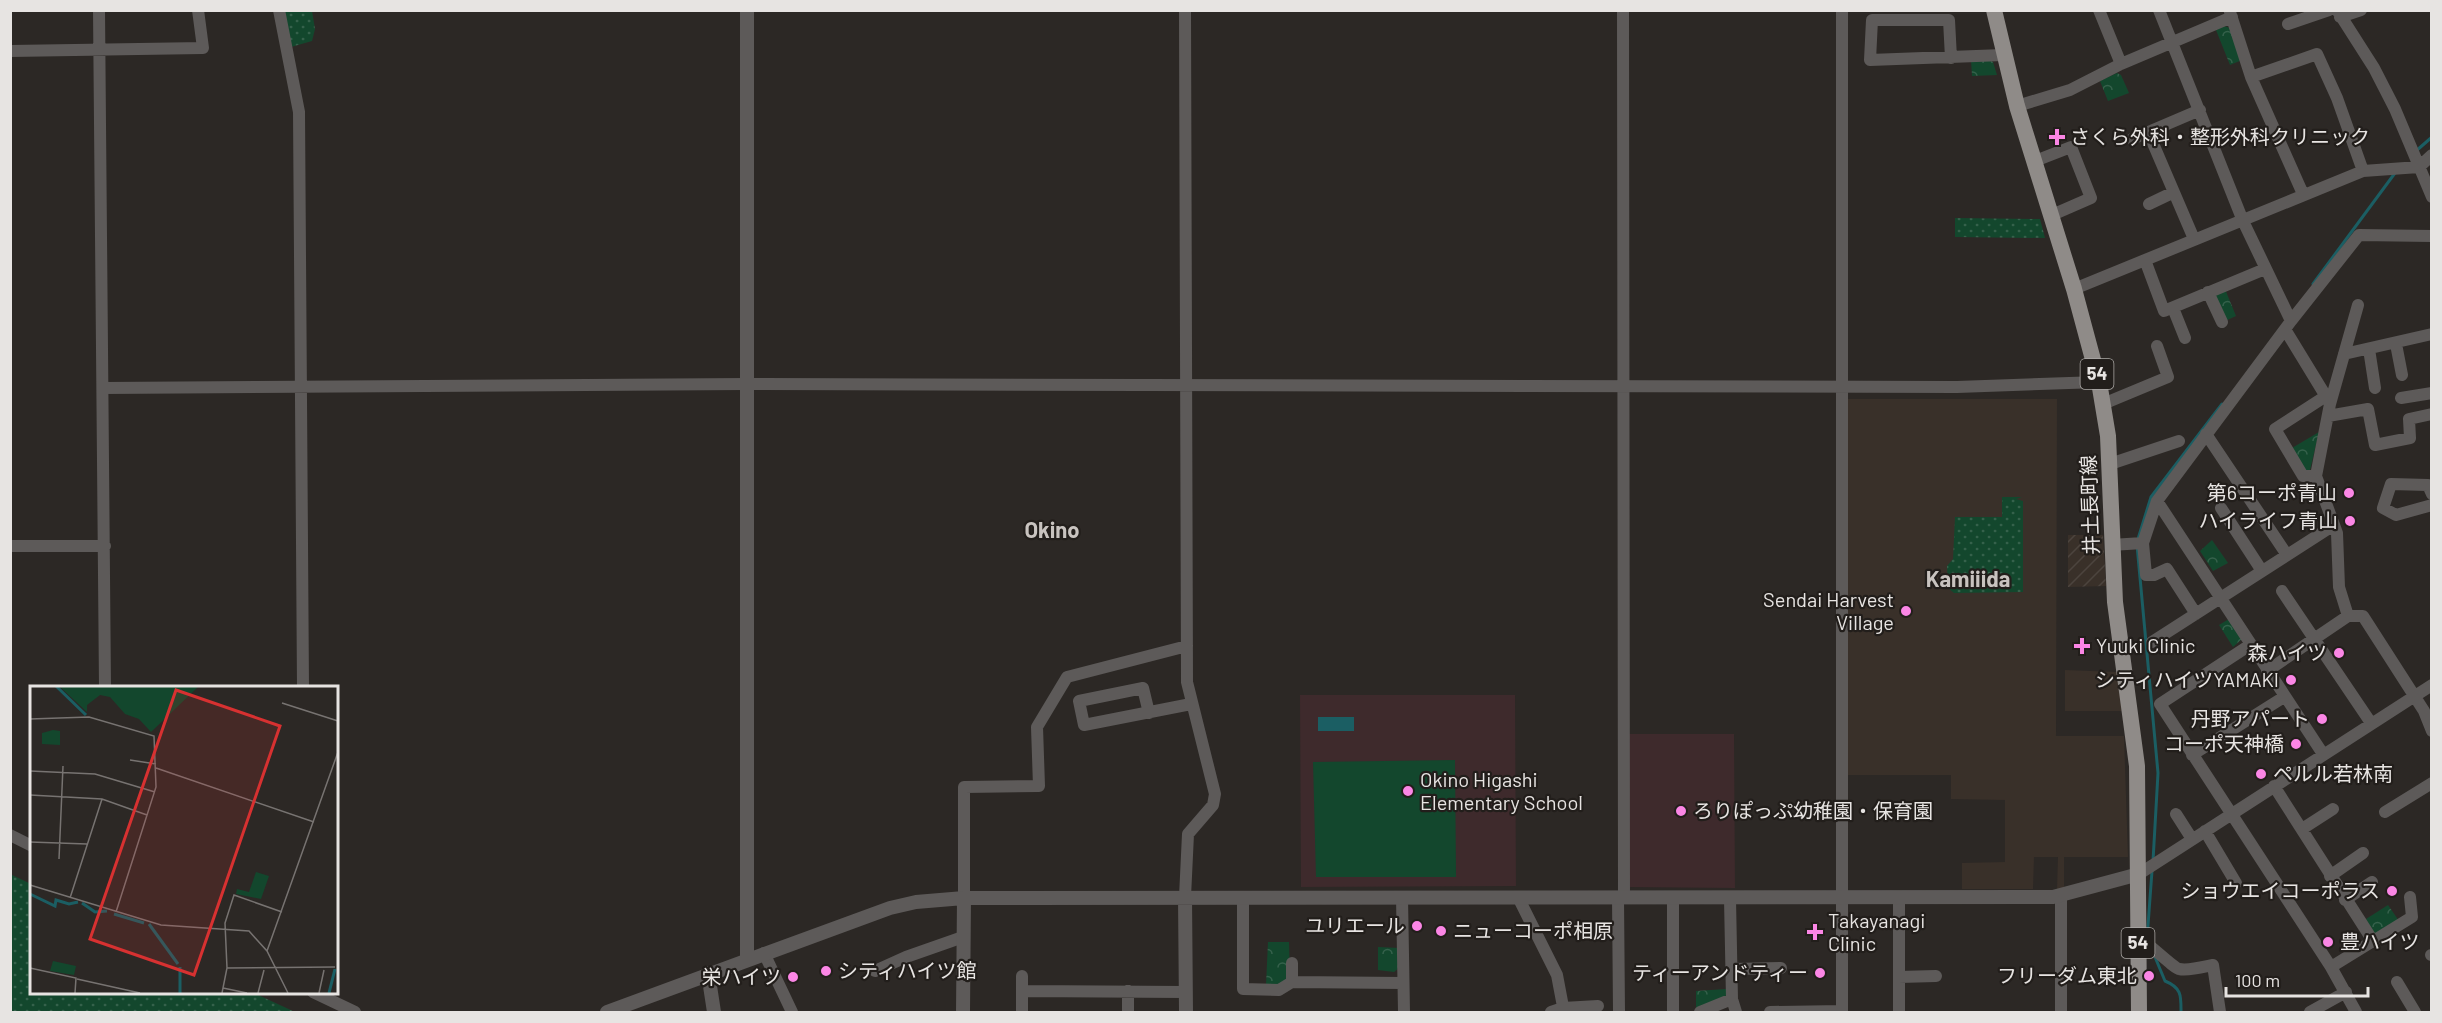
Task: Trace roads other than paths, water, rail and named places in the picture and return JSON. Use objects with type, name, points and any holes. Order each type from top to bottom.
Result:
[{"type":"main road","name":"井土長町線","points":[[1994,10],[2017,106],[2074,289],[2103,404],[2110,464],[2111,545],[2115,602],[2150,867],[2140,938],[2139,1012]]},
{"type":"street","points":[[99,10],[105,686]]},
{"type":"street","points":[[10,51],[203,48],[198,10]]},
{"type":"street","points":[[747,10],[747,959]]},
{"type":"street","points":[[1185,10],[1184,385],[1187,682],[1215,794],[1213,805],[1188,834],[1185,897],[1186,1012]]},
{"type":"street","points":[[1619,1012],[1623,10]]},
{"type":"street","points":[[1770,1012],[1842,1012],[1842,10]]},
{"type":"street","points":[[2099,10],[2121,64]]},
{"type":"street","points":[[2159,10],[2243,221],[2328,406]]},
{"type":"street","points":[[2288,24],[2329,10]]},
{"type":"street","points":[[2361,10],[2339,14],[2374,68],[2395,109],[2432,197]]},
{"type":"street","points":[[280,11],[299,112],[303,686]]},
{"type":"street","points":[[2017,106],[2070,90],[2231,14],[2251,77],[2303,194]]},
{"type":"street","points":[[1951,58],[1948,20],[1872,20],[1870,60],[1951,58],[2003,55]]},
{"type":"street","points":[[2251,77],[2317,54],[2337,98],[2363,171]]},
{"type":"street","points":[[2133,139],[2200,110]]},
{"type":"street","points":[[2149,134],[2172,193],[2194,239]]},
{"type":"street","points":[[2035,161],[2071,147],[2091,198],[2052,215]]},
{"type":"street","points":[[2074,289],[2363,171],[2419,167],[2432,155]]},
{"type":"street","points":[[2148,204],[2172,193]]},
{"type":"street","points":[[2196,614],[2168,568],[2154,575],[2146,575],[2138,543],[2157,501],[2288,320],[2360,236],[2432,236]]},
{"type":"street","points":[[2145,260],[2164,311],[2265,269]]},
{"type":"street","points":[[2208,292],[2222,322]]},
{"type":"street","points":[[2348,616],[2339,587],[2337,533],[2316,476],[2328,406],[2358,305]]},
{"type":"street","points":[[2173,308],[2185,338]]},
{"type":"street","points":[[2344,354],[2432,334]]},
{"type":"street","points":[[2396,344],[2402,375]]},
{"type":"street","points":[[2103,404],[2168,377],[2157,346]]},
{"type":"street","points":[[2369,349],[2375,388]]},
{"type":"street","points":[[103,388],[300,389],[746,384],[1957,387],[2099,382]]},
{"type":"street","points":[[2401,398],[2432,393]]},
{"type":"street","points":[[2316,476],[2303,476],[2275,429],[2328,406],[2368,410],[2375,445],[2410,438],[2409,419],[2432,414]]},
{"type":"street","points":[[2206,434],[2287,555]]},
{"type":"street","points":[[2110,464],[2180,441]]},
{"type":"street","points":[[2432,494],[2428,484],[2391,484],[2384,508],[2396,515],[2432,505]]},
{"type":"street","points":[[2157,501],[2323,754]]},
{"type":"street","points":[[2221,508],[2262,571]]},
{"type":"street","points":[[2152,642],[2334,525]]},
{"type":"street","points":[[2111,545],[2138,543]]},
{"type":"street","points":[[10,546],[105,546]]},
{"type":"street","points":[[2282,591],[2371,723]]},
{"type":"street","points":[[2267,671],[2348,616],[2363,616],[2415,696],[2432,731]]},
{"type":"street","points":[[2250,645],[2160,704],[2331,967],[2356,1012]]},
{"type":"street","points":[[963,1012],[964,787],[1039,786],[1037,727],[1067,677],[1186,646]]},
{"type":"street","points":[[607,1012],[890,908],[916,902],[964,898],[1621,897],[1730,899],[2061,896],[2150,867],[2432,685]]},
{"type":"street","points":[[1149,713],[1143,688],[1079,701],[1084,725],[1149,713],[1191,704]]},
{"type":"street","points":[[2192,755],[2284,697]]},
{"type":"street","points":[[2385,812],[2432,783]]},
{"type":"street","points":[[2274,786],[2373,941]]},
{"type":"street","points":[[2302,830],[2333,809]]},
{"type":"street","points":[[2176,813],[2192,839]]},
{"type":"street","points":[[2205,831],[2236,883]]},
{"type":"street","points":[[10,835],[30,845]]},
{"type":"street","points":[[2330,876],[2363,854]]},
{"type":"street","points":[[2345,900],[2372,882]]},
{"type":"street","points":[[2061,896],[2061,1012]]},
{"type":"street","points":[[1402,897],[1404,1012]]},
{"type":"street","points":[[1518,897],[1557,975],[1559,1011],[1598,1006]]},
{"type":"street","points":[[2331,967],[2412,917],[2410,897]]},
{"type":"street","points":[[1243,898],[1243,989],[1279,990],[1293,981],[1403,983]]},
{"type":"street","points":[[1673,898],[1673,1012]]},
{"type":"street","points":[[1899,898],[1899,1012]]},
{"type":"street","points":[[1730,899],[1732,999],[1736,1012]]},
{"type":"street","points":[[875,971],[906,957],[963,937]]},
{"type":"street","points":[[2140,938],[2153,946],[2174,968],[2182,970],[2213,965],[2220,1012]]},
{"type":"street","points":[[764,953],[792,1012]]},
{"type":"street","points":[[1292,963],[1293,981]]},
{"type":"street","points":[[1731,969],[1781,968]]},
{"type":"street","points":[[708,973],[714,1012]]},
{"type":"street","points":[[1022,976],[1022,1012]]},
{"type":"street","points":[[1899,977],[1936,976]]},
{"type":"street","points":[[2397,982],[2415,1012]]},
{"type":"street","points":[[1022,991],[1185,992]]},
{"type":"street","points":[[1128,991],[1128,1012]]},
{"type":"street","points":[[2310,1012],[2346,992]]},
{"type":"street","points":[[315,993],[355,1012]]},
{"type":"street","points":[[1700,1012],[1732,999]]},
{"type":"water","points":[[1318,717],[1354,717],[1354,731],[1318,731]]},
{"type":"waterway","points":[[2416,151],[2432,137]]},
{"type":"waterway","points":[[2313,284],[2395,173]]},
{"type":"waterway","points":[[2138,539],[2151,497],[2222,404]]},
{"type":"waterway","points":[[2137,545],[2158,773],[2153,861]]},
{"type":"waterway","points":[[2147,939],[2152,871]]},
{"type":"waterway","points":[[2155,957],[2165,981],[2178,990],[2181,1012]]},
{"type":"place","name":"さくら外科・整形外科クリニック","points":[[2057,137]]},
{"type":"place","name":"第6コーポ青山","points":[[2349,493]]},
{"type":"place","name":"ハイライフ青山","points":[[2350,521]]},
{"type":"place","name":"Sendai Harvest Village","points":[[1906,611]]},
{"type":"place","name":"Yuuki Clinic","points":[[2082,646]]},
{"type":"place","name":"森ハイツ","points":[[2339,653]]},
{"type":"place","name":"シティハイツYAMAKI","points":[[2291,680]]},
{"type":"place","name":"丹野アパート","points":[[2322,719]]},
{"type":"place","name":"コーポ天神橋","points":[[2296,744]]},
{"type":"place","name":"ペルル若林南","points":[[2261,774]]},
{"type":"place","name":"Okino Higashi Elementary School","points":[[1408,791]]},
{"type":"place","name":"ろりぽっぷ幼稚園・保育園","points":[[1681,811]]},
{"type":"place","name":"ショウエイコーポラス","points":[[2392,891]]},
{"type":"place","name":"ユリエール","points":[[1417,926]]},
{"type":"place","name":"ニューコーポ相原","points":[[1441,931]]},
{"type":"place","name":"Takayanagi Clinic","points":[[1815,932]]},
{"type":"place","name":"豊ハイツ","points":[[2328,942]]},
{"type":"place","name":"シティハイツ館","points":[[826,971]]},
{"type":"place","name":"ティーアンドティー","points":[[1820,973]]},
{"type":"place","name":"フリーダム東北","points":[[2149,976]]},
{"type":"place","name":"栄ハイツ","points":[[793,977]]},
{"type":"district","name":"Okino","points":[[1052,530]]},
{"type":"district","name":"Kamiiida","points":[[1968,579]]}]
